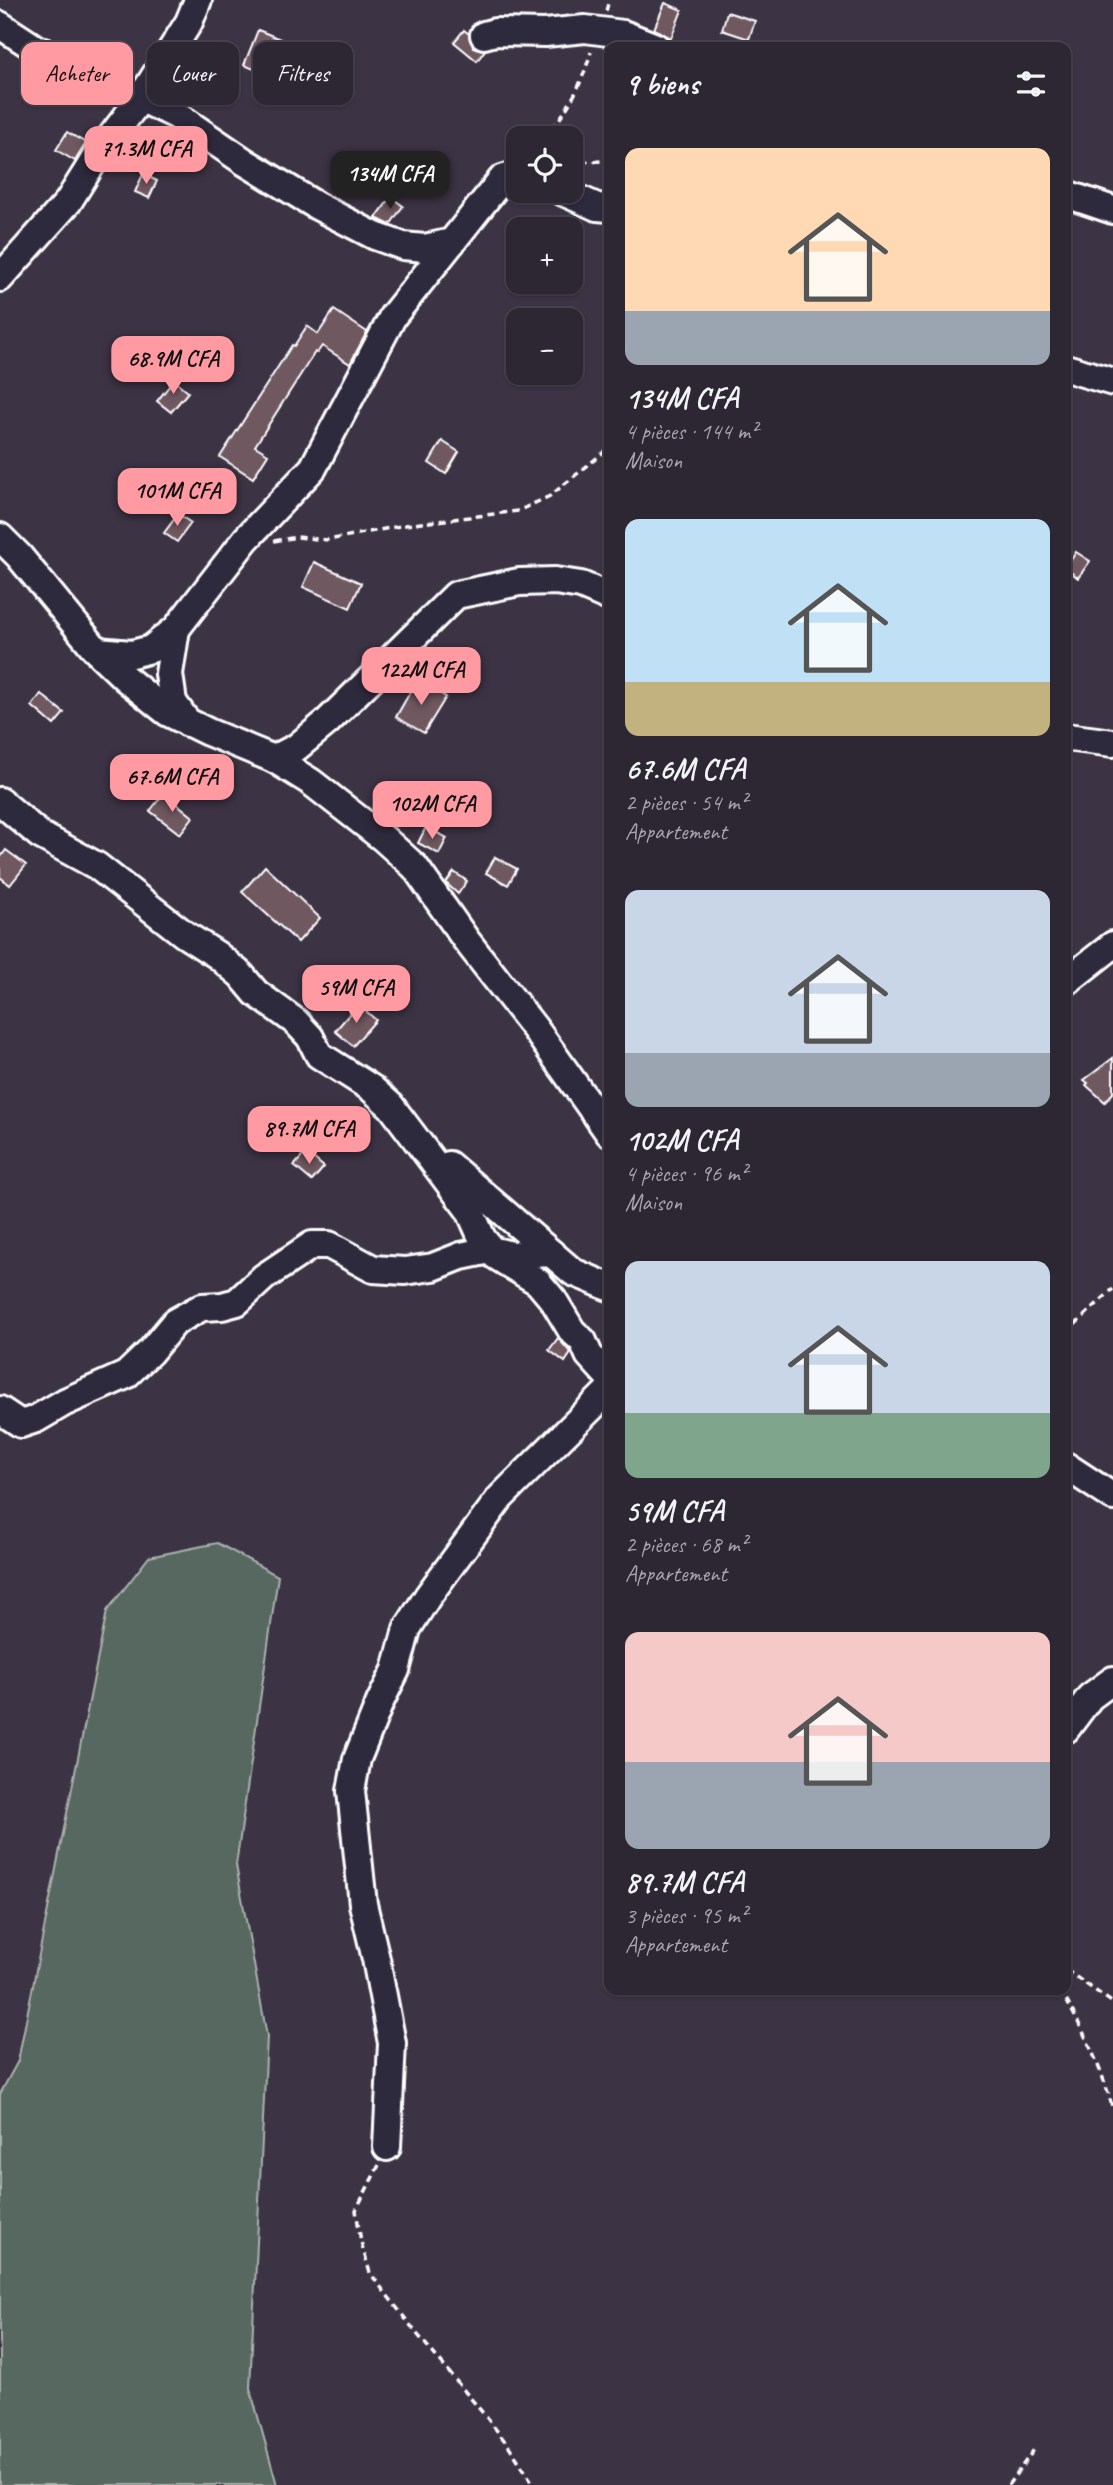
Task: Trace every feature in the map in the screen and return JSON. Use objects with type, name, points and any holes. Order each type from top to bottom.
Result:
[{"type":"street","points":[[0,278],[68,202],[98,155],[141,98],[189,22],[198,0]]},
{"type":"street","points":[[0,25],[35,48],[176,115],[317,206],[376,236],[403,246],[425,248],[452,242]]},
{"type":"street","points":[[484,35],[495,32],[545,33],[585,29],[622,34],[643,42]]},
{"type":"street","points":[[97,650],[132,654],[151,649],[176,629],[246,539],[313,468],[393,316],[502,179],[506,178]]},
{"type":"street","points":[[1071,196],[1113,210]]},
{"type":"street","points":[[583,201],[604,208]]},
{"type":"street","points":[[1071,369],[1113,382]]},
{"type":"street","points":[[0,537],[97,650],[125,678],[167,712],[274,759],[321,790],[383,838],[415,867],[604,1126]]},
{"type":"street","points":[[274,759],[297,747],[327,722],[456,595],[492,586],[555,581],[582,585],[604,595]]},
{"type":"street","points":[[176,629],[169,674],[173,702],[188,723]]},
{"type":"street","points":[[1071,738],[1113,743]]},
{"type":"street","points":[[0,801],[40,835],[97,866],[184,934],[217,955],[241,975],[256,993],[296,1022],[310,1037],[319,1055],[371,1088],[391,1106],[470,1211],[490,1250],[538,1282],[554,1301],[572,1331],[583,1341],[589,1355],[604,1372]]},
{"type":"street","points":[[1071,978],[1113,945]]},
{"type":"street","points":[[417,1138],[573,1272],[604,1285]]},
{"type":"street","points":[[0,1410],[21,1424],[126,1375],[175,1322],[202,1307],[237,1302],[264,1277],[312,1245],[329,1245],[373,1269],[405,1271],[433,1267],[461,1256],[490,1250],[512,1255],[551,1253]]},
{"type":"street","points":[[387,2147],[392,2043],[363,1904],[351,1791],[357,1759],[396,1670],[407,1629],[428,1596],[500,1498],[604,1395]]},
{"type":"street","points":[[1071,1468],[1113,1497]]},
{"type":"street","points":[[1071,1722],[1090,1697],[1113,1680]]},
{"type":"path","points":[[554,126],[569,107],[585,72],[609,0]]},
{"type":"path","points":[[583,161],[604,161]]},
{"type":"path","points":[[246,539],[254,544],[297,537],[328,540],[405,525],[517,511],[550,496],[604,452]]},
{"type":"path","points":[[1071,1328],[1113,1289]]},
{"type":"path","points":[[1071,1974],[1113,2003]]},
{"type":"path","points":[[1063,1995],[1075,2013],[1108,2089],[1113,2110]]},
{"type":"path","points":[[387,2147],[356,2210],[370,2273],[511,2449],[534,2485]]},
{"type":"path","points":[[1007,2485],[1036,2446]]},
{"type":"green space","points":[[217,1543],[278,1576],[236,1865],[267,2036],[250,2388],[277,2485],[0,2485],[0,2094],[18,2061],[107,1611],[149,1557]]},
{"type":"building","points":[[665,3],[682,10],[671,38],[654,29]]},
{"type":"building","points":[[727,12],[755,21],[749,39],[722,30]]},
{"type":"building","points":[[258,30],[283,40],[282,42],[253,42]]},
{"type":"building","points":[[464,30],[469,34],[473,47],[485,50],[477,61],[454,42]]},
{"type":"building","points":[[253,42],[253,69],[244,65]]},
{"type":"building","points":[[67,132],[86,143],[75,161],[56,150]]},
{"type":"building","points":[[143,174],[157,181],[149,198],[135,192]]},
{"type":"building","points":[[391,197],[403,206],[390,225],[376,218]]},
{"type":"building","points":[[334,310],[367,332],[350,364],[322,346],[315,352],[255,446],[268,454],[253,478],[220,457],[292,345],[294,346],[307,326],[318,334]]},
{"type":"building","points":[[174,380],[188,392],[171,412],[157,401]]},
{"type":"building","points":[[442,441],[459,452],[446,474],[429,463]]},
{"type":"building","points":[[178,514],[191,523],[177,542],[164,533]]},
{"type":"building","points":[[1076,552],[1090,561],[1078,578],[1071,572],[1071,560]]},
{"type":"building","points":[[314,562],[361,583],[350,608],[303,587]]},
{"type":"building","points":[[417,680],[446,697],[424,733],[396,717]]},
{"type":"building","points":[[41,694],[64,713],[54,725],[32,706]]},
{"type":"building","points":[[164,793],[193,817],[180,834],[150,811]]},
{"type":"building","points":[[426,827],[447,838],[439,854],[418,843]]},
{"type":"building","points":[[6,850],[26,865],[10,885],[0,877],[0,858]]},
{"type":"building","points":[[495,857],[517,869],[508,885],[486,873]]},
{"type":"building","points":[[265,866],[320,918],[298,942],[242,892]]},
{"type":"building","points":[[454,872],[467,881],[458,894],[446,883]]},
{"type":"building","points":[[358,1004],[376,1020],[353,1046],[335,1031]]},
{"type":"building","points":[[1113,1058],[1113,1093],[1105,1102],[1084,1080]]},
{"type":"building","points":[[306,1152],[324,1167],[312,1181],[294,1166]]},
{"type":"building","points":[[558,1338],[571,1353],[565,1362],[549,1350]]}]
